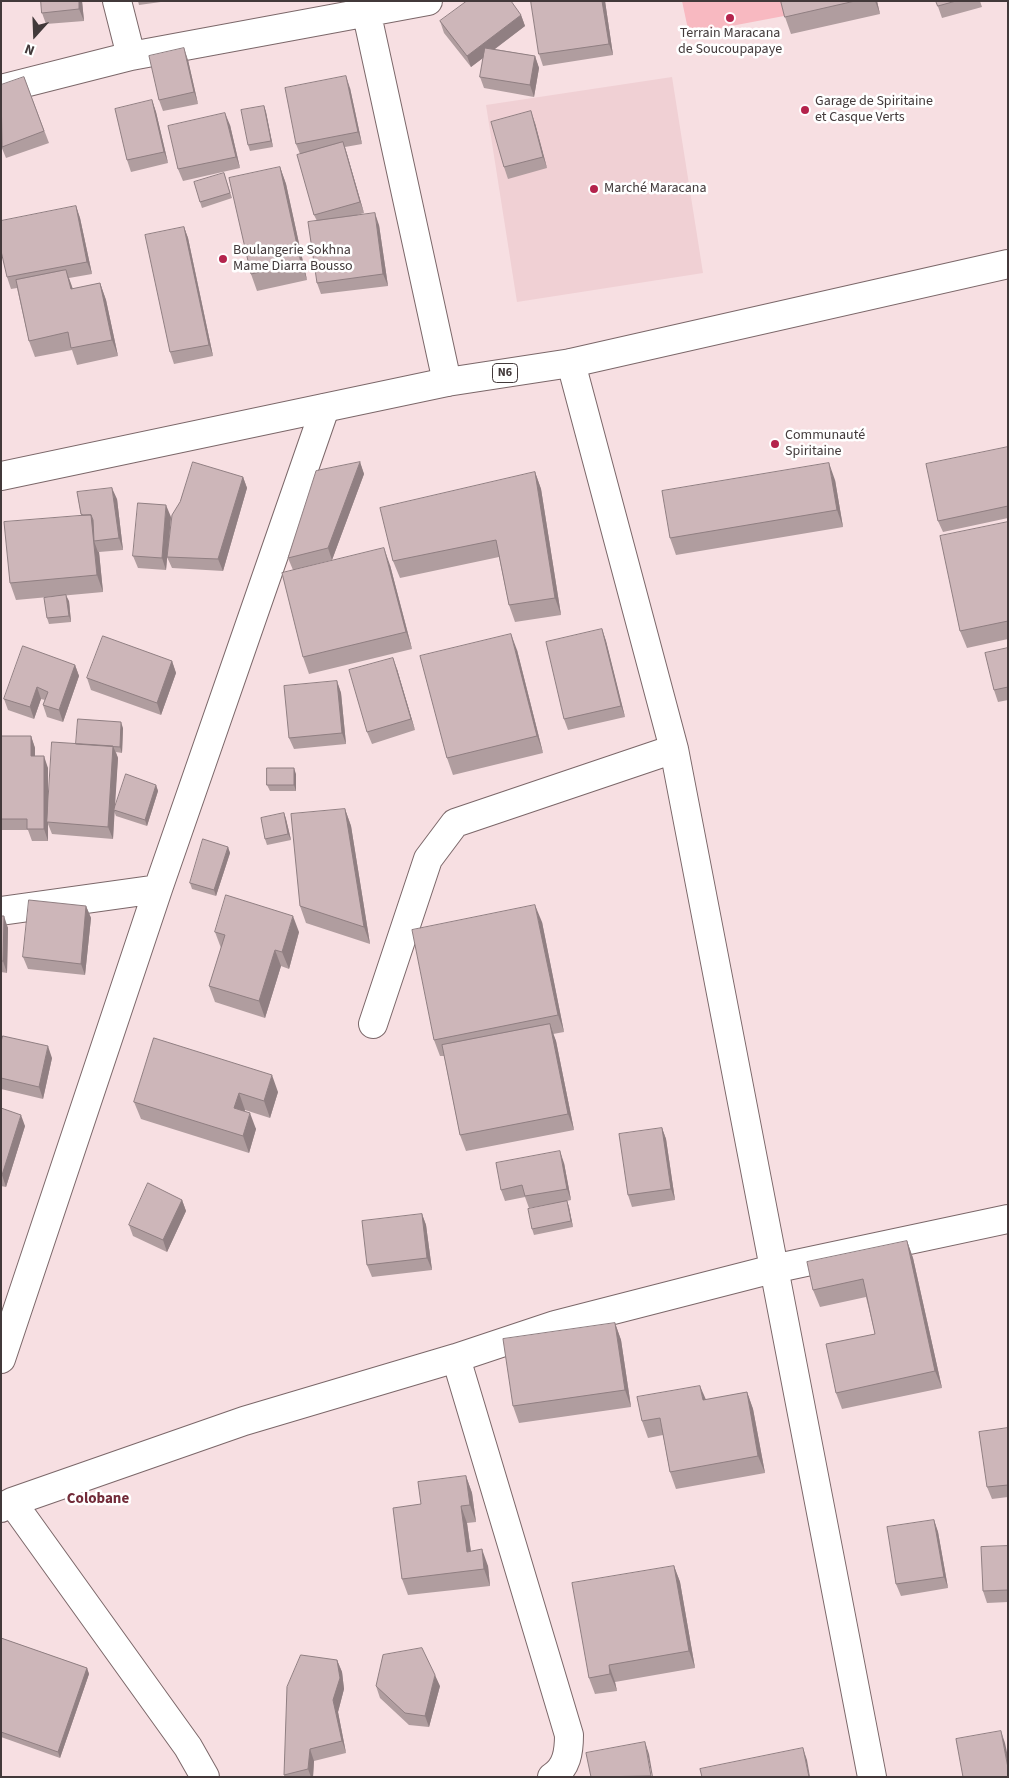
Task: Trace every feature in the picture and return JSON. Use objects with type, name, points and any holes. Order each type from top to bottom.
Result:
[{"type":"street","points":[[117,1],[131,56]]},
{"type":"street","points":[[1,89],[131,56],[365,7],[428,1]]},
{"type":"street","points":[[365,7],[447,382]]},
{"type":"street","name":"N6","points":[[1,476],[447,382],[571,362],[1008,264]]},
{"type":"street","points":[[571,362],[674,749],[872,1777]]},
{"type":"street","points":[[1,1359],[158,890],[326,408]]},
{"type":"street","points":[[373,1024],[428,860],[455,823],[674,749]]},
{"type":"street","points":[[1,911],[158,890]]},
{"type":"street","points":[[205,1777],[188,1747],[7,1505],[244,1421],[456,1358],[555,1325],[773,1268],[1008,1219]]},
{"type":"street","points":[[456,1358],[569,1735],[568,1756],[552,1777]]},
{"type":"shaded area","name":"Terrain Maracana de Soucoupapaye","points":[[682,1],[863,1],[689,34]]},
{"type":"shaded area","name":"Marché Maracana","points":[[672,77],[703,273],[517,302],[486,105]]},
{"type":"building","points":[[41,1],[79,1],[79,9],[42,13]]},
{"type":"building","points":[[467,1],[511,1],[521,15],[467,56],[440,21]]},
{"type":"building","points":[[531,1],[602,1],[609,44],[539,54]]},
{"type":"building","points":[[781,1],[855,1],[785,17]]},
{"type":"building","points":[[936,1],[956,1],[938,6]]},
{"type":"building","points":[[184,48],[194,92],[159,100],[149,56]]},
{"type":"building","points":[[485,48],[535,56],[530,85],[480,77]]},
{"type":"building","points":[[346,76],[358,132],[296,144],[285,88]]},
{"type":"building","points":[[24,77],[44,131],[2,147],[1,85]]},
{"type":"building","points":[[152,100],[164,152],[127,160],[115,109]]},
{"type":"building","points":[[264,106],[271,141],[248,145],[241,110]]},
{"type":"building","points":[[531,111],[543,157],[504,167],[491,122]]},
{"type":"building","points":[[225,113],[236,157],[178,169],[168,126]]},
{"type":"building","points":[[343,142],[360,202],[314,215],[297,155]]},
{"type":"building","points":[[280,167],[301,263],[251,274],[229,178]]},
{"type":"building","points":[[224,173],[230,193],[200,202],[194,182]]},
{"type":"building","points":[[76,206],[87,262],[7,277],[1,251],[1,221]]},
{"type":"building","points":[[375,213],[383,274],[317,283],[308,222]]},
{"type":"building","points":[[184,227],[209,345],[170,352],[145,235]]},
{"type":"building","points":[[66,270],[71,289],[100,283],[112,340],[71,348],[68,332],[29,341],[16,280]]},
{"type":"building","points":[[1008,447],[1008,506],[938,521],[926,464]]},
{"type":"building","points":[[193,462],[243,477],[218,559],[167,557],[172,515],[180,502]]},
{"type":"building","points":[[360,462],[328,548],[288,558],[316,471]]},
{"type":"building","points":[[829,463],[837,510],[670,538],[662,491]]},
{"type":"building","points":[[535,472],[555,598],[509,605],[496,540],[393,561],[380,508]]},
{"type":"building","points":[[112,488],[119,538],[94,541],[93,520],[91,515],[81,514],[77,492]]},
{"type":"building","points":[[138,503],[166,505],[162,558],[133,556]]},
{"type":"building","points":[[91,515],[97,575],[10,583],[4,522]]},
{"type":"building","points":[[1008,522],[1008,621],[960,631],[940,536]]},
{"type":"building","points":[[384,548],[406,632],[303,657],[282,573]]},
{"type":"building","points":[[66,595],[69,616],[47,618],[44,598]]},
{"type":"building","points":[[602,629],[621,706],[564,719],[546,642]]},
{"type":"building","points":[[511,634],[537,736],[447,758],[420,656]]},
{"type":"building","points":[[103,636],[172,661],[157,703],[87,678]]},
{"type":"building","points":[[23,646],[75,665],[59,710],[43,705],[48,692],[37,687],[30,707],[4,699]]},
{"type":"building","points":[[1008,648],[1008,687],[994,690],[985,653]]},
{"type":"building","points":[[393,658],[411,719],[367,732],[349,670]]},
{"type":"building","points":[[337,681],[342,733],[289,738],[284,686]]},
{"type":"building","points":[[78,719],[121,722],[120,747],[76,744]]},
{"type":"building","points":[[1,736],[31,736],[31,756],[44,756],[44,829],[27,829],[27,819],[1,819]]},
{"type":"building","points":[[52,742],[113,746],[108,827],[47,822]]},
{"type":"building","points":[[267,768],[294,768],[294,785],[267,785]]},
{"type":"building","points":[[126,774],[156,785],[145,820],[114,810]]},
{"type":"building","points":[[345,809],[364,927],[300,906],[291,814]]},
{"type":"building","points":[[284,813],[288,834],[265,839],[261,818]]},
{"type":"building","points":[[203,839],[228,847],[214,890],[190,883]]},
{"type":"building","points":[[226,895],[293,916],[282,952],[275,950],[259,1001],[209,986],[225,935],[215,932]]},
{"type":"building","points":[[29,900],[86,906],[81,964],[23,957]]},
{"type":"building","points":[[535,905],[558,1015],[434,1040],[412,930]]},
{"type":"building","points":[[1,916],[4,916],[3,961],[1,961]]},
{"type":"building","points":[[550,1024],[568,1114],[460,1135],[442,1045]]},
{"type":"building","points":[[3,1036],[48,1046],[39,1087],[1,1078],[1,1042]]},
{"type":"building","points":[[154,1038],[272,1075],[264,1101],[239,1093],[234,1108],[250,1113],[243,1136],[134,1102]]},
{"type":"building","points":[[1,1108],[21,1115],[2,1175],[1,1175]]},
{"type":"building","points":[[662,1128],[671,1189],[628,1195],[619,1134]]},
{"type":"building","points":[[560,1151],[567,1189],[525,1196],[522,1185],[501,1190],[496,1163]]},
{"type":"building","points":[[148,1183],[182,1200],[163,1240],[129,1225]]},
{"type":"building","points":[[567,1201],[571,1221],[532,1229],[528,1209]]},
{"type":"building","points":[[422,1214],[427,1258],[367,1265],[362,1221]]},
{"type":"building","points":[[907,1241],[935,1371],[836,1393],[826,1344],[875,1334],[863,1279],[813,1290],[807,1262]]},
{"type":"building","points":[[615,1323],[625,1390],[513,1406],[503,1339]]},
{"type":"building","points":[[700,1386],[703,1400],[747,1392],[758,1456],[670,1472],[660,1418],[642,1421],[637,1397]]},
{"type":"building","points":[[1008,1428],[1008,1485],[987,1487],[979,1432]]},
{"type":"building","points":[[466,1476],[470,1505],[461,1506],[467,1552],[482,1549],[484,1569],[402,1579],[393,1508],[421,1504],[418,1482]]},
{"type":"building","points":[[934,1520],[944,1577],[896,1584],[887,1527]]},
{"type":"building","points":[[1008,1546],[1008,1590],[983,1591],[981,1547]]},
{"type":"building","points":[[674,1566],[689,1651],[609,1665],[610,1674],[589,1678],[572,1583]]},
{"type":"building","points":[[1,1638],[87,1668],[58,1752],[1,1732]]},
{"type":"building","points":[[422,1648],[435,1675],[425,1716],[405,1713],[376,1686],[383,1655]]},
{"type":"building","points":[[301,1655],[337,1660],[340,1678],[333,1700],[342,1741],[310,1749],[308,1769],[284,1775],[287,1687]]},
{"type":"building","points":[[1001,1731],[1008,1777],[963,1777],[956,1739]]},
{"type":"building","points":[[645,1742],[651,1776],[591,1777],[586,1753]]},
{"type":"building","points":[[803,1748],[809,1777],[702,1777],[700,1769]]},
{"type":"place","name":"Terrain Maracana de Soucoupapaye","points":[[730,18]]},
{"type":"place","name":"Garage de Spiritaine et Casque Verts","points":[[805,110]]},
{"type":"place","name":"Marché Maracana","points":[[594,189]]},
{"type":"place","name":"Boulangerie Sokhna Mame Diarra Bousso","points":[[223,259]]},
{"type":"place","name":"Communauté Spiritaine","points":[[775,444]]},
{"type":"district","name":"Colobane","points":[[98,1500]]}]
